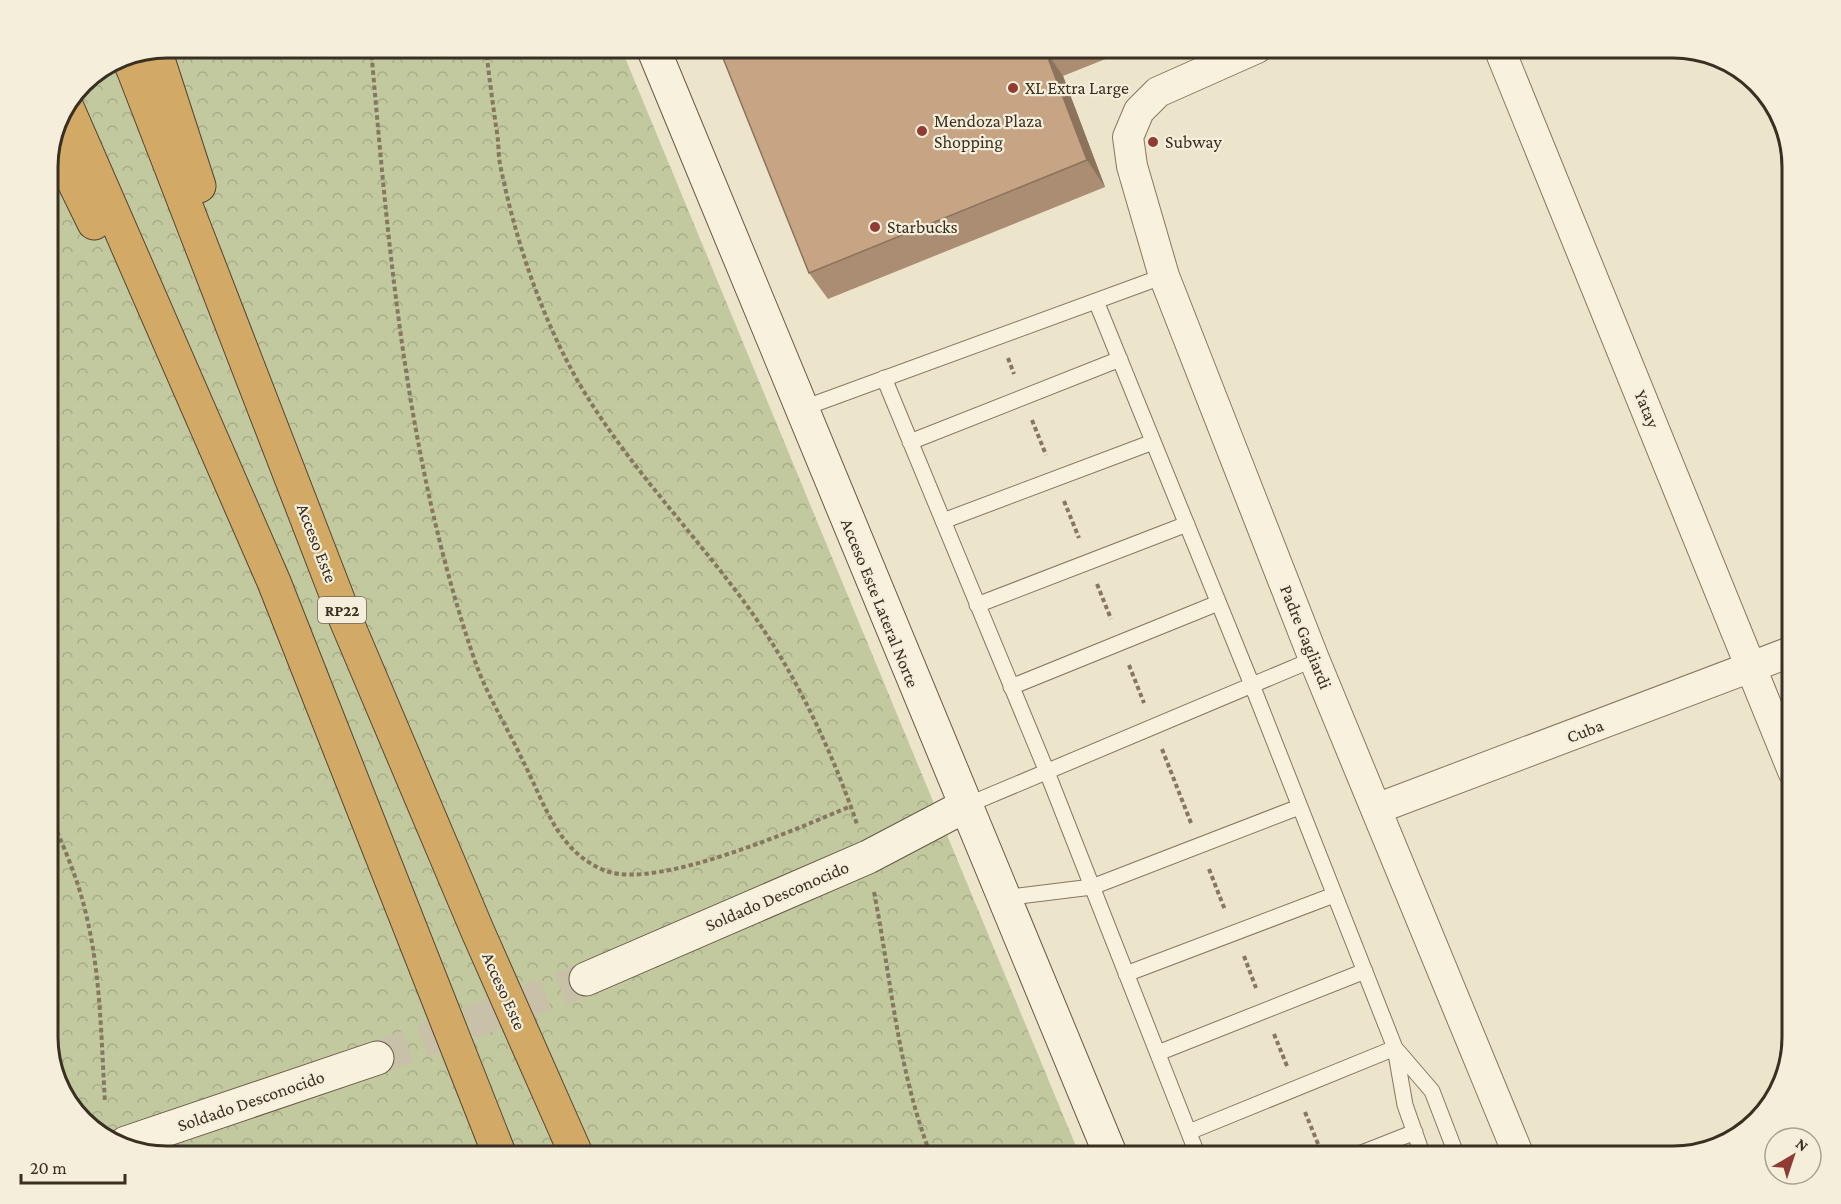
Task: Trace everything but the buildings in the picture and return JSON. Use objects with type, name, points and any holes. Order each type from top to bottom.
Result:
[{"type":"highway","points":[[158,59],[185,137],[253,375]]},
{"type":"highway","name":"Acceso Este","points":[[131,64],[346,620],[574,1146]]},
{"type":"highway","name":"RP22","points":[[71,117],[274,582],[496,1146]]},
{"type":"highway","points":[[60,153],[162,362],[274,582]]},
{"type":"street","name":"Padre Gagliardi","points":[[1234,58],[1158,92],[1139,111],[1128,137],[1132,166],[1164,276],[1314,659],[1515,1146]]},
{"type":"street","name":"Yatay","points":[[1503,58],[1782,743]]},
{"type":"street","name":"Acceso Este Lateral Norte","points":[[657,59],[964,806],[1107,1146]]},
{"type":"street","name":"Cuba","points":[[1376,809],[1782,656]]},
{"type":"street","name":"Soldado Desconocido","points":[[586,979],[868,857],[964,806]]},
{"type":"street","name":"Soldado Desconocido","points":[[134,1140],[377,1058]]},
{"type":"lane","points":[[801,409],[1164,276]]},
{"type":"lane","points":[[1096,301],[1252,685],[1395,1048],[1405,1105],[1420,1146]]},
{"type":"lane","points":[[910,442],[1120,359]]},
{"type":"lane","points":[[884,378],[1047,772],[1194,1146]]},
{"type":"lane","points":[[943,521],[1153,442]]},
{"type":"lane","points":[[977,605],[1187,524]]},
{"type":"lane","points":[[1011,687],[1218,603]]},
{"type":"lane","points":[[964,806],[1314,659]]},
{"type":"lane","points":[[1003,898],[1092,887],[1299,807]]},
{"type":"lane","points":[[1126,974],[1334,895]]},
{"type":"lane","points":[[1158,1053],[1365,971]]},
{"type":"lane","points":[[1189,1132],[1395,1048]]},
{"type":"lane","points":[[1395,1048],[1432,1091],[1453,1146]]},
{"type":"lane","points":[[1379,1146],[1415,1132]]},
{"type":"path","points":[[372,59],[384,200],[400,338],[426,482],[449,577],[477,667],[553,824],[571,850],[588,862],[609,872],[637,875],[674,870],[717,857],[800,828],[850,806]]},
{"type":"path","points":[[487,59],[505,186],[520,245],[556,337],[577,379],[637,468],[739,595],[780,657],[830,751],[868,857],[897,1040],[906,1078],[928,1146]]},
{"type":"path","points":[[59,838],[78,885],[91,934],[99,993],[105,1102]]},
{"type":"green space","points":[[160,59],[625,59],[1076,1146],[167,1146],[132,1140],[119,1134],[90,1114],[73,1091],[62,1065],[59,1044],[59,160],[62,139],[70,119],[85,96],[113,73],[132,64]]},
{"type":"tunnel","points":[[377,1058],[586,979]]},
{"type":"place","name":"XL Extra Large","points":[[1013,88]]},
{"type":"place","name":"Mendoza Plaza Shopping","points":[[922,131]]},
{"type":"place","name":"Subway","points":[[1153,142]]},
{"type":"place","name":"Starbucks","points":[[875,227]]}]
